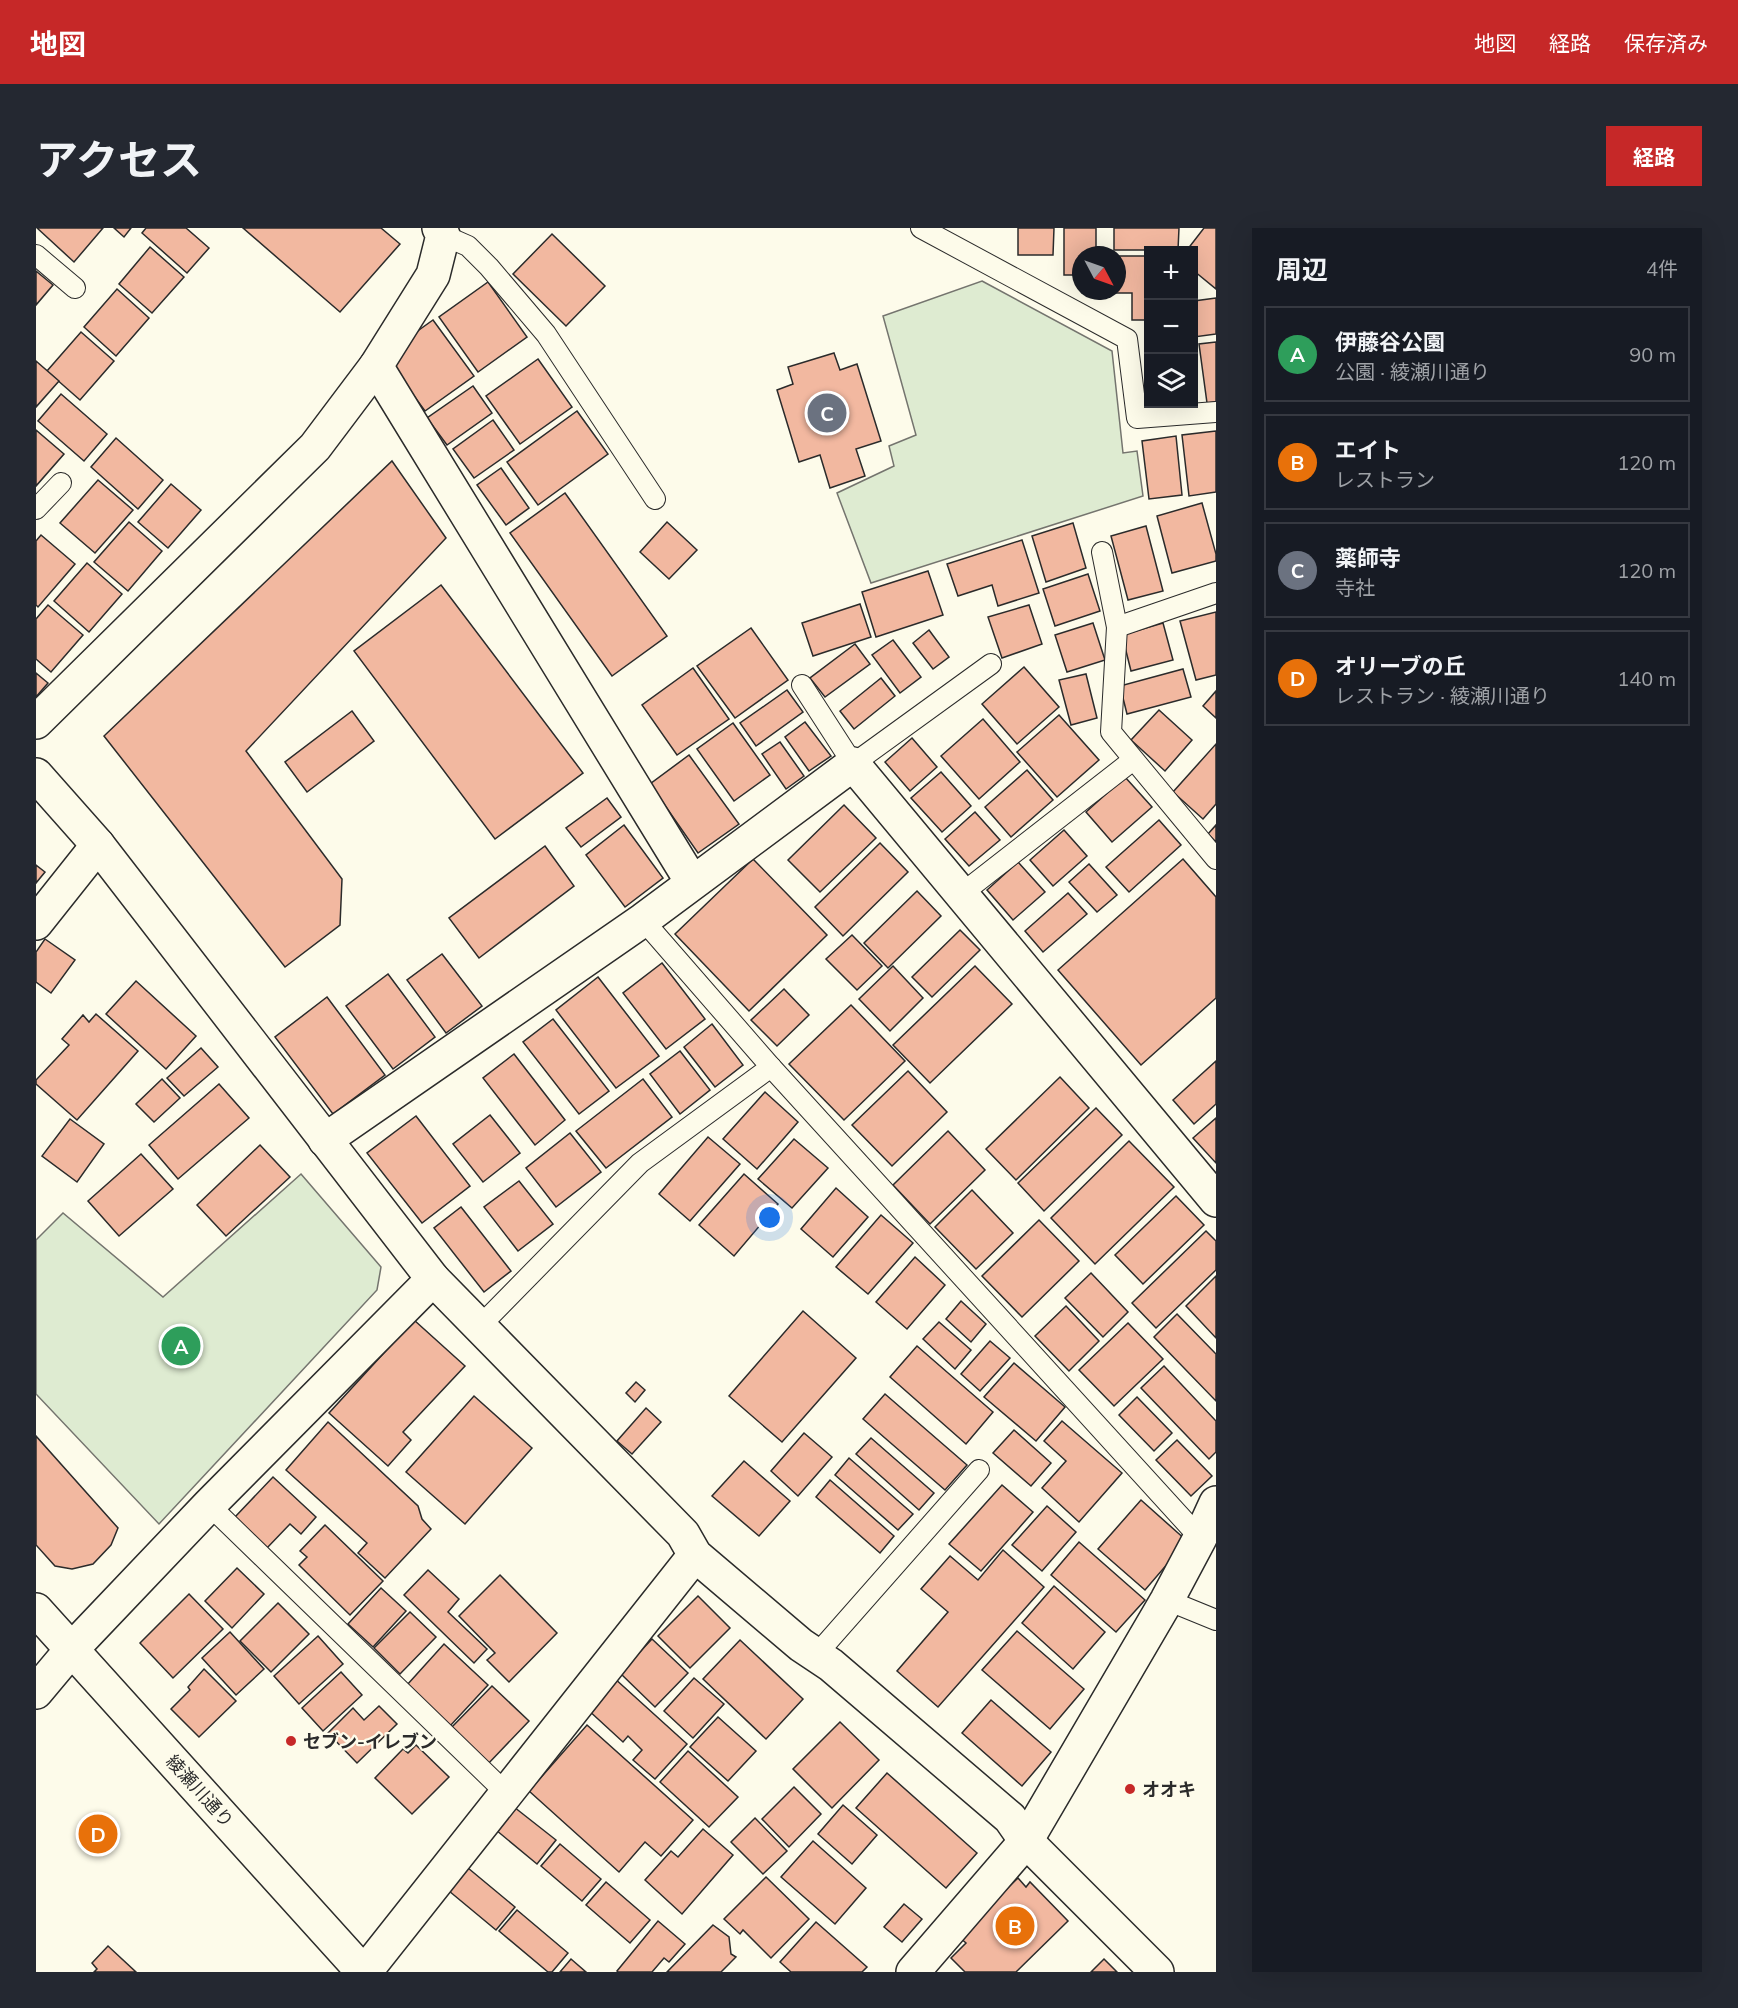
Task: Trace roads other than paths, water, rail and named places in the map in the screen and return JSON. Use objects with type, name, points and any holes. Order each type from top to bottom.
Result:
[{"type":"street","points":[[36,722],[315,447],[376,366],[433,274],[441,231]]},
{"type":"street","points":[[376,366],[692,882]]},
{"type":"street","points":[[325,1140],[643,920],[853,764],[1216,1200]]},
{"type":"street","points":[[36,775],[98,845],[433,1279],[683,1534],[694,1555],[801,1645],[831,1665],[1010,1818],[1026,1841],[1156,1972]]},
{"type":"street","points":[[36,923],[98,845]]},
{"type":"street","points":[[36,1692],[72,1649],[210,1505],[433,1279]]},
{"type":"street","points":[[913,1972],[1026,1841],[1167,1600],[1216,1503]]},
{"type":"street","points":[[364,1972],[694,1555]]},
{"type":"street","name":"綾瀬川通り","points":[[36,1610],[364,1972]]},
{"type":"lane","points":[[921,228],[1127,339],[1137,418],[1216,412]]},
{"type":"lane","points":[[441,231],[468,246],[546,334],[655,499]]},
{"type":"lane","points":[[36,255],[75,288]]},
{"type":"lane","points":[[36,509],[61,483]]},
{"type":"lane","points":[[1102,552],[1117,627],[1111,732],[1216,859]]},
{"type":"lane","points":[[1117,627],[1216,592]]},
{"type":"lane","points":[[802,685],[853,764],[991,664]]},
{"type":"lane","points":[[960,895],[1133,760]]},
{"type":"lane","points":[[643,920],[771,1066],[1200,1538]]},
{"type":"lane","points":[[480,1326],[640,1163],[771,1066]]},
{"type":"lane","points":[[816,1655],[979,1470]]},
{"type":"lane","points":[[210,1505],[505,1792]]},
{"type":"lane","points":[[1167,1600],[1216,1620]]},
{"type":"place","name":"薬師寺","points":[[827,413]]},
{"type":"place","name":"伊藤谷公園","points":[[181,1346]]},
{"type":"place","name":"セブン-イレブン","points":[[291,1741]]},
{"type":"place","name":"オオキ","points":[[1130,1789]]},
{"type":"place","name":"オリーブの丘","points":[[98,1834]]},
{"type":"place","name":"エイト","points":[[1015,1926]]}]
